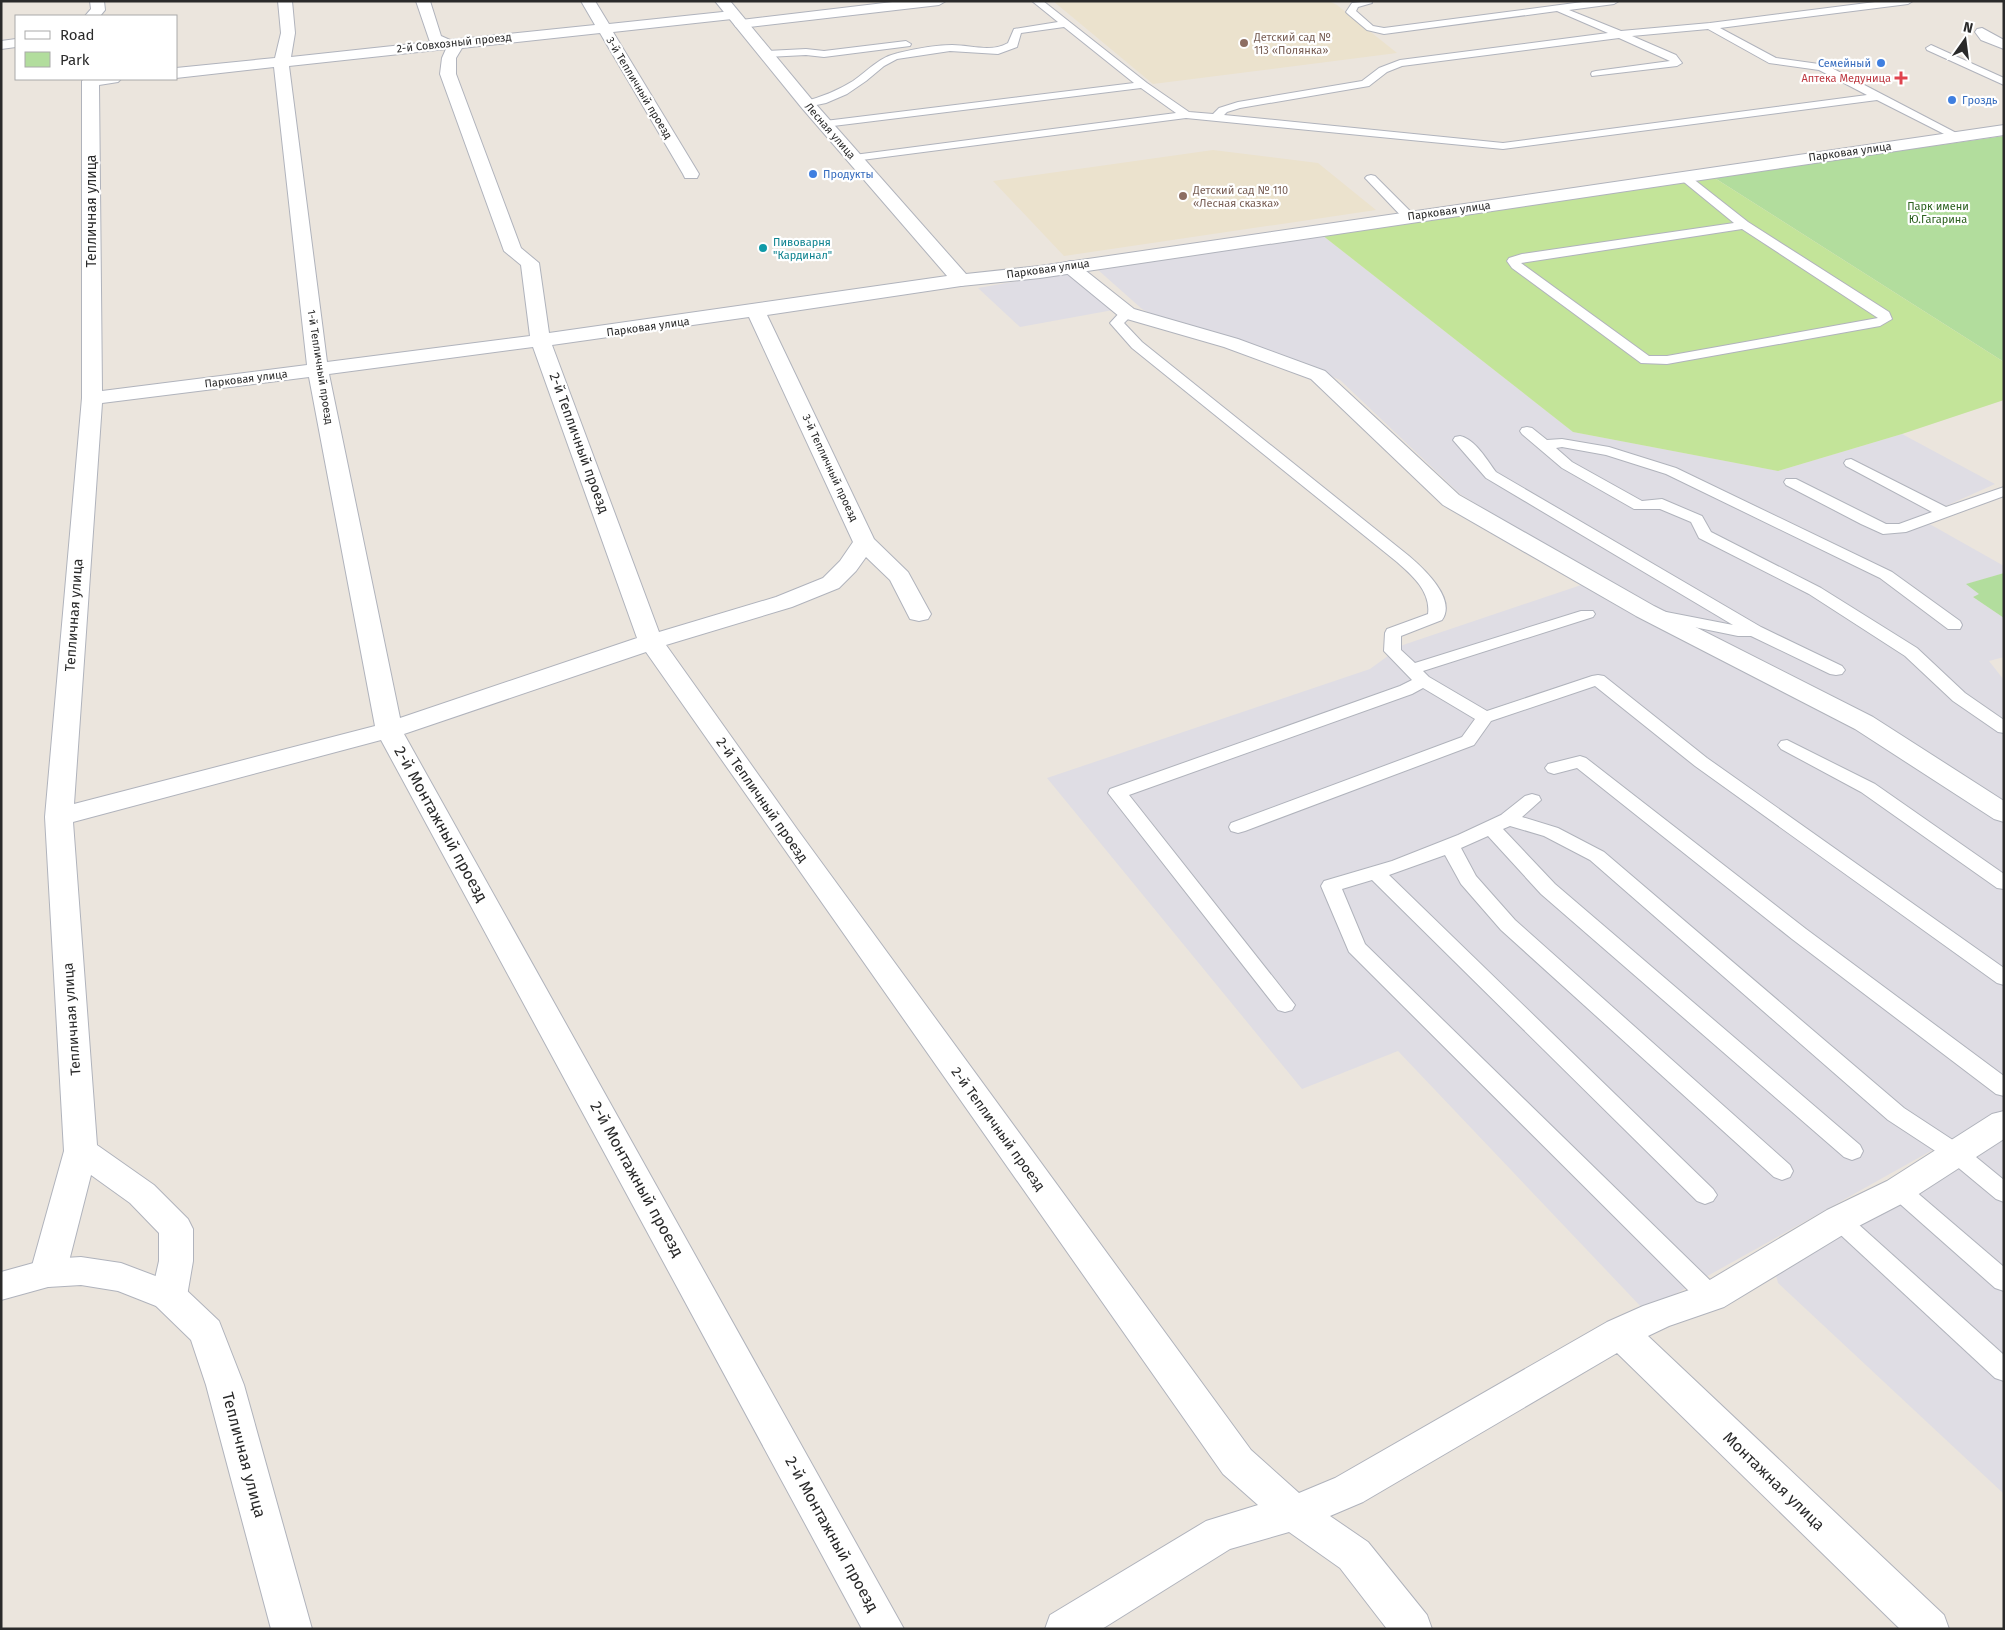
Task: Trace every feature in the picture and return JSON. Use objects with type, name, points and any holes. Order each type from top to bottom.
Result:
[{"type":"street","points":[[93,15],[98,10],[97,1]]},
{"type":"street","name":"1-й Тепличный проезд","points":[[285,1],[289,30],[287,50],[280,62],[318,370],[389,730]]},
{"type":"street","points":[[423,1],[435,39],[446,43]]},
{"type":"street","name":"3-й Тепличный проезд","points":[[588,1],[602,28],[691,174]]},
{"type":"street","name":"Лесная улица","points":[[722,1],[807,104],[962,280]]},
{"type":"street","name":"2-й Совхозный проезд","points":[[178,72],[602,28],[736,19],[939,1]]},
{"type":"street","points":[[1982,32],[1986,37],[2004,45]]},
{"type":"street","points":[[1,45],[15,43]]},
{"type":"street","name":"2-й Тепличный проезд","points":[[446,43],[455,47],[449,58],[448,74],[513,251],[530,263],[535,288],[536,321],[541,341],[651,642],[787,835],[1237,1462],[1294,1513],[1354,1555],[1412,1629]]},
{"type":"street","name":"Тепличная улица","points":[[98,80],[92,398],[58,818],[81,1151],[48,1274],[81,1271],[121,1277],[169,1296],[206,1332],[225,1385],[292,1629]]},
{"type":"street","name":"Парковая улица","points":[[92,398],[756,312],[962,280],[1070,267],[2004,130]]},
{"type":"street","points":[[1070,267],[1127,313],[1231,343],[1318,375],[1451,500],[1650,614],[1864,723],[2004,812]]},
{"type":"street","name":"3-й Тепличный проезд","points":[[756,312],[864,542],[900,577],[919,614]]},
{"type":"street","points":[[58,818],[389,730],[651,642],[784,602],[831,583],[848,566],[864,542]]},
{"type":"street","name":"2-й Монтажный проезд","points":[[389,730],[884,1629]]},
{"type":"street","points":[[1065,1629],[1220,1534],[1294,1513],[1348,1490],[1620,1333],[1656,1316],[1712,1297],[1839,1220],[1899,1190],[2002,1126]]},
{"type":"street","points":[[81,1151],[142,1194],[176,1229],[176,1261],[169,1296]]},
{"type":"street","points":[[1,1286],[48,1274]]},
{"type":"street","name":"Монтажная улица","points":[[1620,1333],[1929,1629]]},
{"type":"lane","points":[[1037,1],[1143,85],[1186,115]]},
{"type":"lane","points":[[1367,3],[1355,5],[1350,12],[1370,28],[1384,31],[1560,10],[1614,1]]},
{"type":"lane","points":[[1215,118],[1222,110],[1238,105],[1365,84],[1383,70],[1400,63],[1624,34],[1710,26],[1908,1]]},
{"type":"lane","points":[[1560,10],[1605,30],[1624,34],[1672,57],[1677,63],[1596,74]]},
{"type":"lane","points":[[807,104],[824,101],[863,79],[876,66],[892,57],[951,48],[981,52],[1004,51],[1013,45],[1017,31],[1066,24]]},
{"type":"lane","points":[[1710,26],[1773,61],[1822,67],[1958,137]]},
{"type":"lane","points":[[767,54],[806,52],[824,54],[906,44]]},
{"type":"lane","points":[[1931,48],[2004,82]]},
{"type":"lane","points":[[825,124],[1143,85]]},
{"type":"lane","points":[[854,158],[1186,115],[1503,146],[1878,96]]},
{"type":"lane","points":[[1683,176],[1744,225],[1884,315],[1885,319],[1880,322],[1667,360],[1652,361],[1646,360],[1516,265],[1514,261],[1522,258],[1744,225]]},
{"type":"lane","points":[[1371,178],[1409,217]]},
{"type":"lane","points":[[1127,313],[1117,323],[1137,345],[1409,564],[1430,587],[1438,608],[1436,617],[1393,633],[1392,651],[1417,675],[1485,717]]},
{"type":"lane","points":[[1527,431],[1568,465],[1639,506],[1662,504],[1697,519],[1706,535],[1815,590],[1911,652],[1960,697],[2004,728]]},
{"type":"lane","points":[[1460,440],[1478,458],[1491,475],[1755,631],[1836,670]]},
{"type":"lane","points":[[1544,445],[1562,443],[1609,451],[1671,471],[1886,575],[1954,625]]},
{"type":"lane","points":[[1851,463],[1945,513]]},
{"type":"lane","points":[[1791,482],[1883,528],[1901,529],[2004,491]]},
{"type":"lane","points":[[1284,1005],[1116,792],[1406,690],[1417,675],[1587,614]]},
{"type":"lane","points":[[1650,614],[1738,631],[1755,631]]},
{"type":"lane","points":[[1238,827],[1468,741],[1485,717],[1598,680],[1702,762],[2004,978]]},
{"type":"lane","points":[[1787,746],[1868,788],[2004,882]]},
{"type":"lane","points":[[1554,768],[1580,762],[1799,934],[2004,1088]]},
{"type":"lane","points":[[1532,800],[1499,823],[1450,845],[1376,873],[1331,886],[1356,947],[1712,1297]]},
{"type":"lane","points":[[1499,823],[1548,888],[1852,1151]]},
{"type":"lane","points":[[1499,823],[1552,832],[1598,856],[1896,1114],[1957,1154],[2004,1193]]},
{"type":"lane","points":[[1450,845],[1468,879],[1508,925],[1782,1171]]},
{"type":"lane","points":[[1376,873],[1705,1195]]},
{"type":"lane","points":[[1899,1190],[2004,1281]]},
{"type":"lane","points":[[1839,1220],[2004,1371]]},
{"type":"shaded area","name":"Детский сад № 113 «Полянка»","points":[[1053,1],[1329,1],[1337,5],[1397,53],[1153,84]]},
{"type":"shaded area","name":"Детский сад № 110 «Лесная сказка»","points":[[1213,150],[1318,163],[1376,210],[1064,256],[993,181]]},
{"type":"shaded area","points":[[1322,235],[1573,432],[1778,471],[1902,434],[1995,484],[1919,518],[2004,566],[2004,573],[1967,584],[1979,594],[1973,597],[2004,618],[2004,657],[1989,661],[2004,680],[2004,1110],[1645,1311],[1398,1051],[1302,1089],[1047,778],[1370,669],[1403,645],[1599,579],[1460,494],[1340,380],[1307,365],[1161,319],[1142,309],[1097,269]]},
{"type":"shaded area","points":[[1069,272],[1113,310],[1020,327],[978,288]]},
{"type":"shaded area","points":[[2004,1138],[2004,1494],[1778,1283],[1775,1271]]},
{"type":"green space","name":"Парк имени Ю.Гагарина","points":[[2004,136],[2004,362],[1713,177]]},
{"type":"green space","points":[[1713,177],[2004,362],[2004,400],[1902,434],[1778,471],[1573,432],[1322,235]]},
{"type":"green space","points":[[2004,573],[2004,618],[1973,597],[1979,594],[1966,584]]},
{"type":"place","name":"Детский сад № 113 «Полянка»","points":[[1244,43]]},
{"type":"place","name":"Семейный","points":[[1881,63]]},
{"type":"place","name":"Аптека Медуница","points":[[1901,78]]},
{"type":"place","name":"Гроздь","points":[[1952,100]]},
{"type":"place","name":"Продукты","points":[[813,174]]},
{"type":"place","name":"Детский сад № 110 «Лесная сказка»","points":[[1183,196]]},
{"type":"place","name":"Пивоварня \"Кардинал\"","points":[[763,248]]}]
